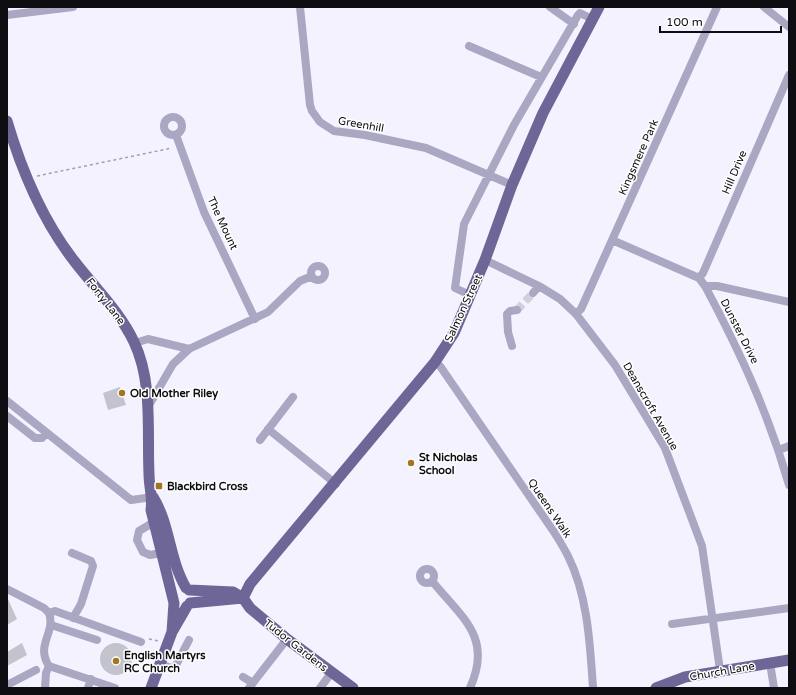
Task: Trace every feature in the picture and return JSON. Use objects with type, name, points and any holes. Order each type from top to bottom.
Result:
[{"type":"main road","name":"Salmon Street","points":[[243,598],[250,584],[336,484],[435,362],[454,333],[485,260],[512,185],[543,113],[599,7]]},
{"type":"main road","name":"Forty Lane","points":[[7,121],[20,164],[44,215],[75,261],[127,328],[135,343],[146,378],[149,476],[153,497],[160,509],[176,567],[187,589]]},
{"type":"main road","name":"Forty Lane","points":[[153,497],[151,510],[173,599]]},
{"type":"main road","points":[[172,632],[173,599],[178,588],[233,592],[243,598]]},
{"type":"main road","points":[[151,688],[172,632],[189,604],[192,596],[187,589]]},
{"type":"main road","points":[[173,599],[180,607],[189,604],[243,598]]},
{"type":"main road","name":"Tudor Gardens","points":[[243,598],[250,608],[287,639],[353,688]]},
{"type":"main road","name":"Church Lane","points":[[656,688],[685,677],[720,670],[770,664],[789,660]]},
{"type":"street","points":[[7,15],[73,7]]},
{"type":"street","name":"Greenhill","points":[[300,7],[310,105],[312,111],[320,122],[334,131],[365,135],[426,148],[488,176],[512,185]]},
{"type":"street","points":[[550,7],[574,24]]},
{"type":"street","name":"Kingsmere Park","points":[[576,314],[581,309],[717,7]]},
{"type":"street","points":[[764,7],[789,27]]},
{"type":"street","points":[[470,295],[455,288],[464,224],[514,125],[579,14],[592,19]]},
{"type":"street","points":[[469,46],[541,77]]},
{"type":"street","name":"Hill Drive","points":[[699,278],[703,273],[789,75]]},
{"type":"street","name":"The Mount","points":[[176,135],[204,212],[239,282],[255,319]]},
{"type":"street","name":"Dunster Drive","points":[[612,240],[699,278],[705,286],[739,351],[758,394],[779,450],[789,485]]},
{"type":"street","name":"Deanscroft Avenue","points":[[485,260],[539,286],[560,299],[576,314],[615,365],[665,448],[702,546],[714,619],[720,670]]},
{"type":"street","points":[[148,407],[173,364],[189,349],[268,312],[300,281],[312,276]]},
{"type":"street","points":[[533,294],[539,286]]},
{"type":"street","points":[[705,286],[717,286],[789,302]]},
{"type":"street","points":[[512,346],[507,326],[507,314],[510,311],[517,310]]},
{"type":"street","points":[[135,343],[148,340],[189,349]]},
{"type":"street","name":"Queens Walk","points":[[435,362],[440,366],[550,526],[569,557],[581,590],[590,646],[593,688]]},
{"type":"street","points":[[260,440],[293,397]]},
{"type":"street","points":[[7,400],[131,500],[153,497]]},
{"type":"street","points":[[7,416],[35,438],[42,438],[47,433]]},
{"type":"street","points":[[268,429],[336,484]]},
{"type":"street","points":[[779,450],[789,446]]},
{"type":"street","points":[[154,522],[139,531],[137,540],[143,552],[150,555],[161,553]]},
{"type":"street","points":[[72,553],[91,561],[93,566],[81,604],[74,618]]},
{"type":"street","points":[[432,581],[473,631],[478,641],[479,654],[470,688]]},
{"type":"street","points":[[7,589],[44,608],[49,613],[51,625],[43,649],[44,659],[49,666],[115,688]]},
{"type":"street","points":[[672,624],[789,608]]},
{"type":"street","points":[[49,613],[55,611],[141,642]]},
{"type":"street","points":[[51,625],[97,640]]},
{"type":"street","points":[[243,677],[251,686],[287,639]]},
{"type":"street","points":[[160,664],[174,669],[189,640]]},
{"type":"street","points":[[770,664],[774,688]]},
{"type":"street","points":[[46,688],[46,673],[49,666]]},
{"type":"street","points":[[7,685],[36,670]]},
{"type":"street","points":[[320,688],[332,672]]},
{"type":"street","points":[[88,688],[91,680]]},
{"type":"path","points":[[37,176],[180,147]]},
{"type":"path","points":[[141,642],[143,638],[168,643]]},
{"type":"building","points":[[120,387],[126,405],[108,410],[103,393]]},
{"type":"building","points":[[7,597],[17,619],[7,625]]},
{"type":"building","points":[[22,643],[27,655],[7,666],[7,652]]},
{"type":"building","name":"English Martyrs RC Church","points":[[113,643],[119,643],[129,650],[132,659],[131,665],[125,672],[119,675],[113,675],[103,668],[100,662],[100,656],[107,646]]},
{"type":"tunnel","points":[[517,310],[533,293]]},
{"type":"place","name":"Old Mother Riley","points":[[122,393]]},
{"type":"place","name":"St Nicholas School","points":[[411,463]]},
{"type":"place","name":"Blackbird Cross","points":[[159,486]]},
{"type":"place","name":"English Martyrs RC Church","points":[[116,661]]}]
